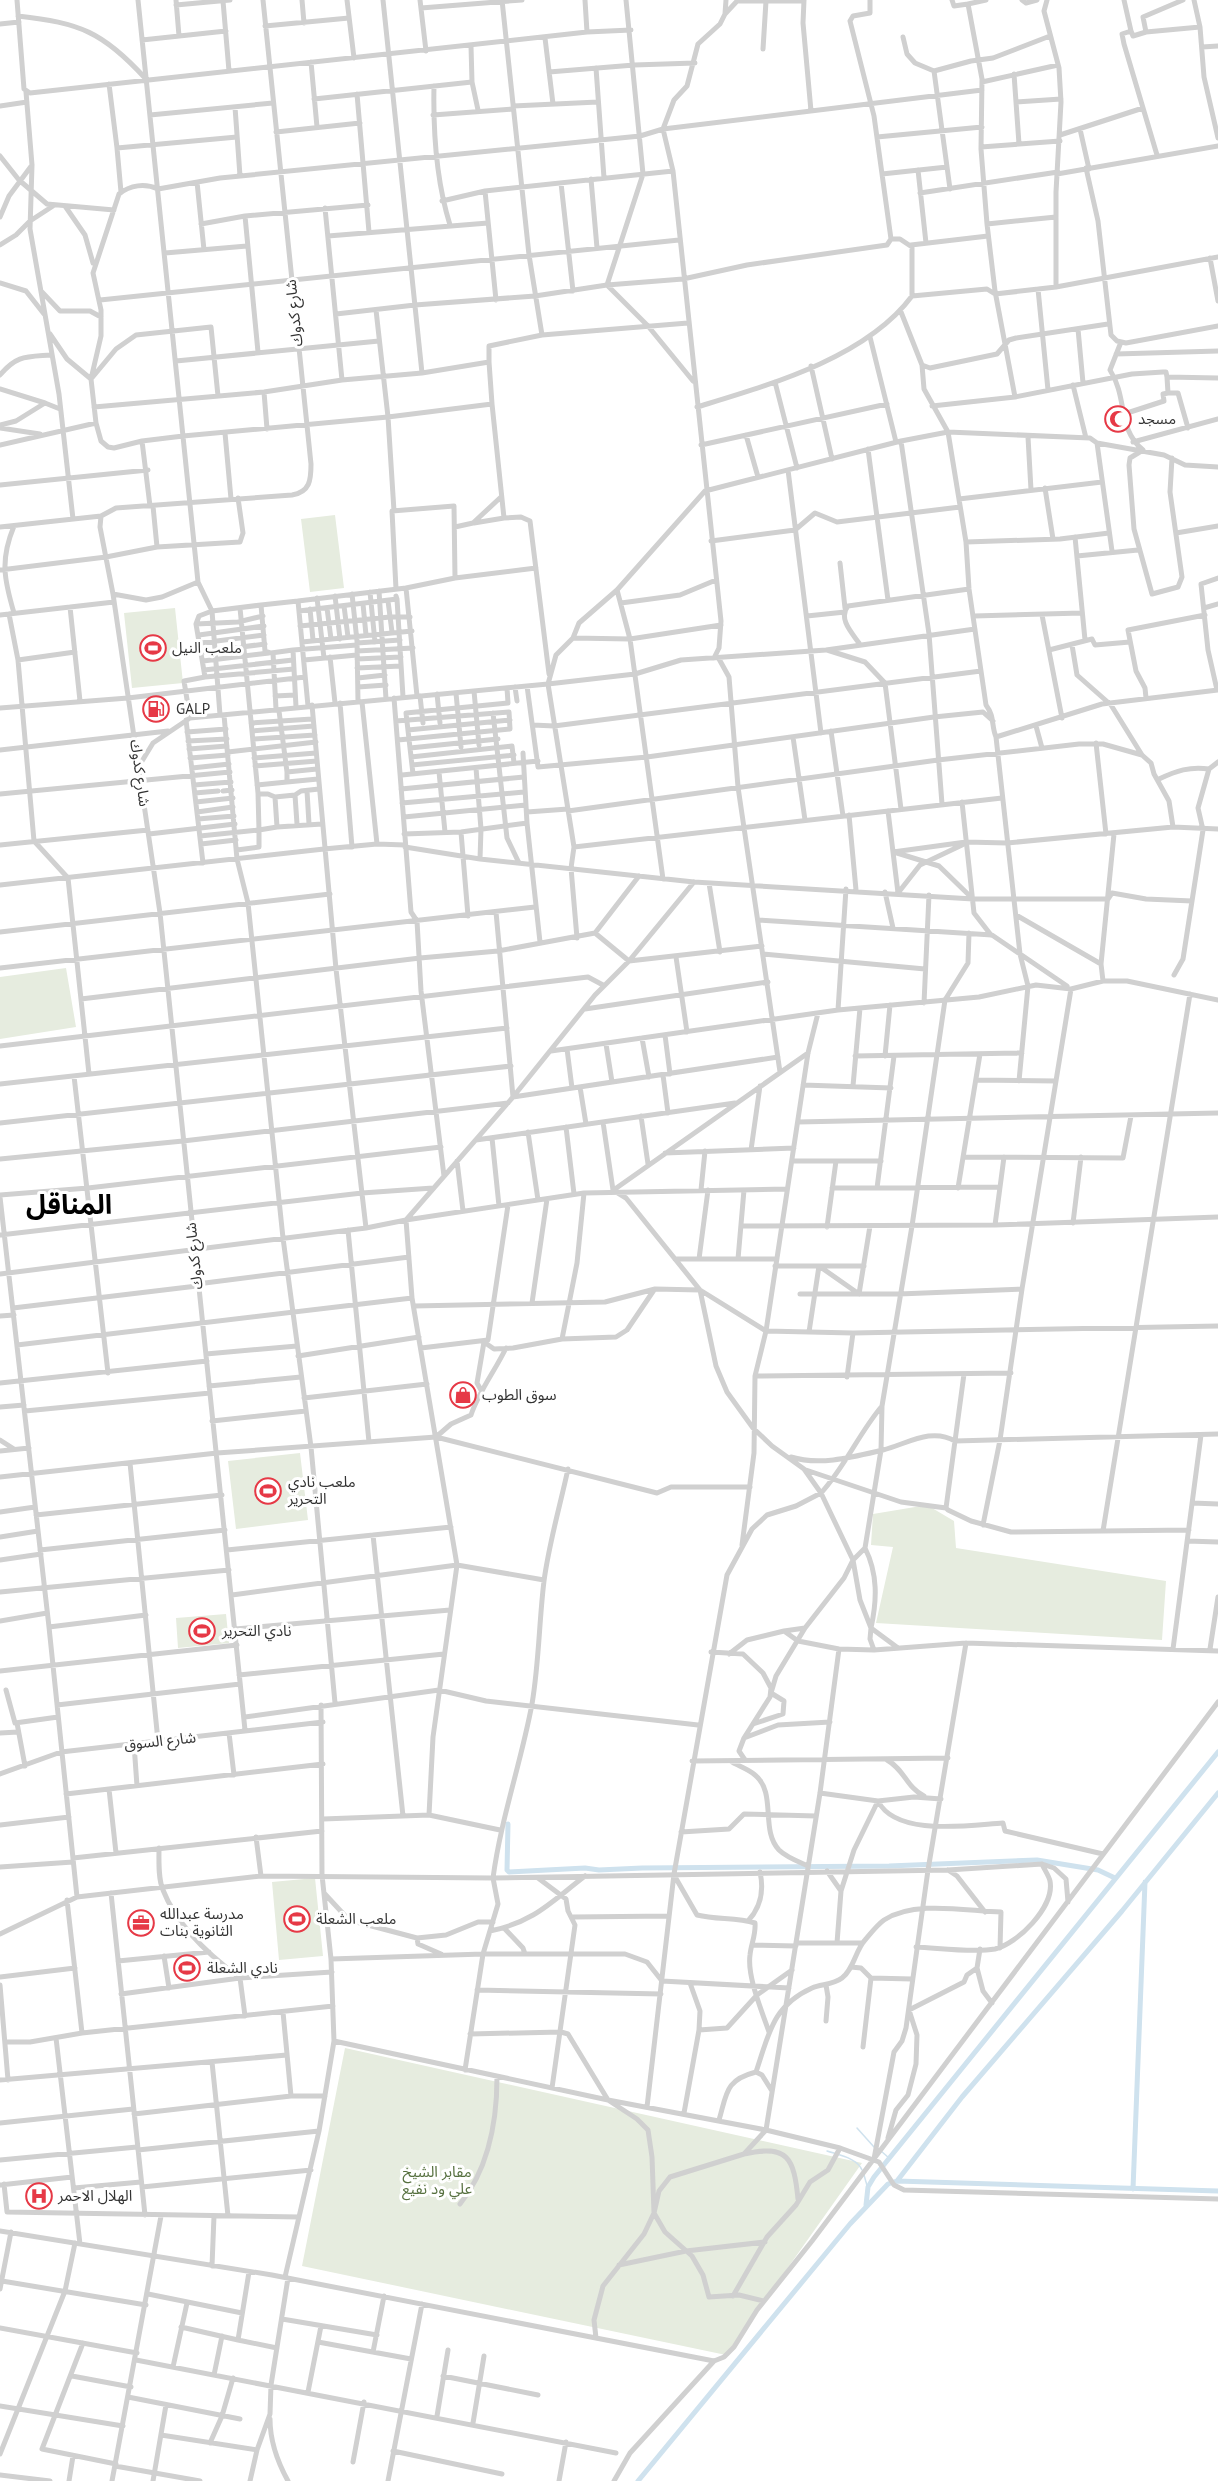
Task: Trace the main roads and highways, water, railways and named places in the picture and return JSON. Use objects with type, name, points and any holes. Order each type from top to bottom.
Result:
[{"type":"waterway","points":[[866,2205],[868,2187],[874,2177],[1218,1752]]},
{"type":"waterway","points":[[897,2181],[962,2097],[1122,1911],[1218,1793]]},
{"type":"waterway","points":[[508,1824],[507,1870],[509,1872],[585,1868],[599,1870],[889,1866],[1037,1860],[1098,1870],[1115,1878]]},
{"type":"waterway","points":[[1133,2189],[1145,1882]]},
{"type":"waterway","points":[[857,2128],[874,2147]]},
{"type":"waterway","points":[[827,2151],[852,2160],[862,2170]]},
{"type":"waterway","points":[[881,2151],[889,2158]]},
{"type":"waterway","points":[[864,2175],[868,2189]]},
{"type":"waterway","points":[[638,2481],[850,2224],[888,2184],[897,2181],[1218,2191]]},
{"type":"place","name":"مسجد","points":[[1118,419]]},
{"type":"place","name":"ملعب النيل","points":[[153,648]]},
{"type":"place","name":"GALP","points":[[156,709]]},
{"type":"place","name":"سوق الطوب","points":[[463,1395]]},
{"type":"place","name":"ملعب نادي التحرير","points":[[268,1491]]},
{"type":"place","name":"نادي التحرير","points":[[202,1631]]},
{"type":"place","name":"ملعب الشعلة","points":[[297,1919]]},
{"type":"place","name":"مدرسة عبدالله الثانوية بنات","points":[[141,1923]]},
{"type":"place","name":"نادي الشعلة","points":[[187,1968]]},
{"type":"place","name":"الهلال الاحمر","points":[[39,2196]]},
{"type":"district","name":"المناقل","points":[[69,1205]]},
{"type":"park label","name":"مقابر الشيخ علي ود نفيع","points":[[437,2180]]}]
